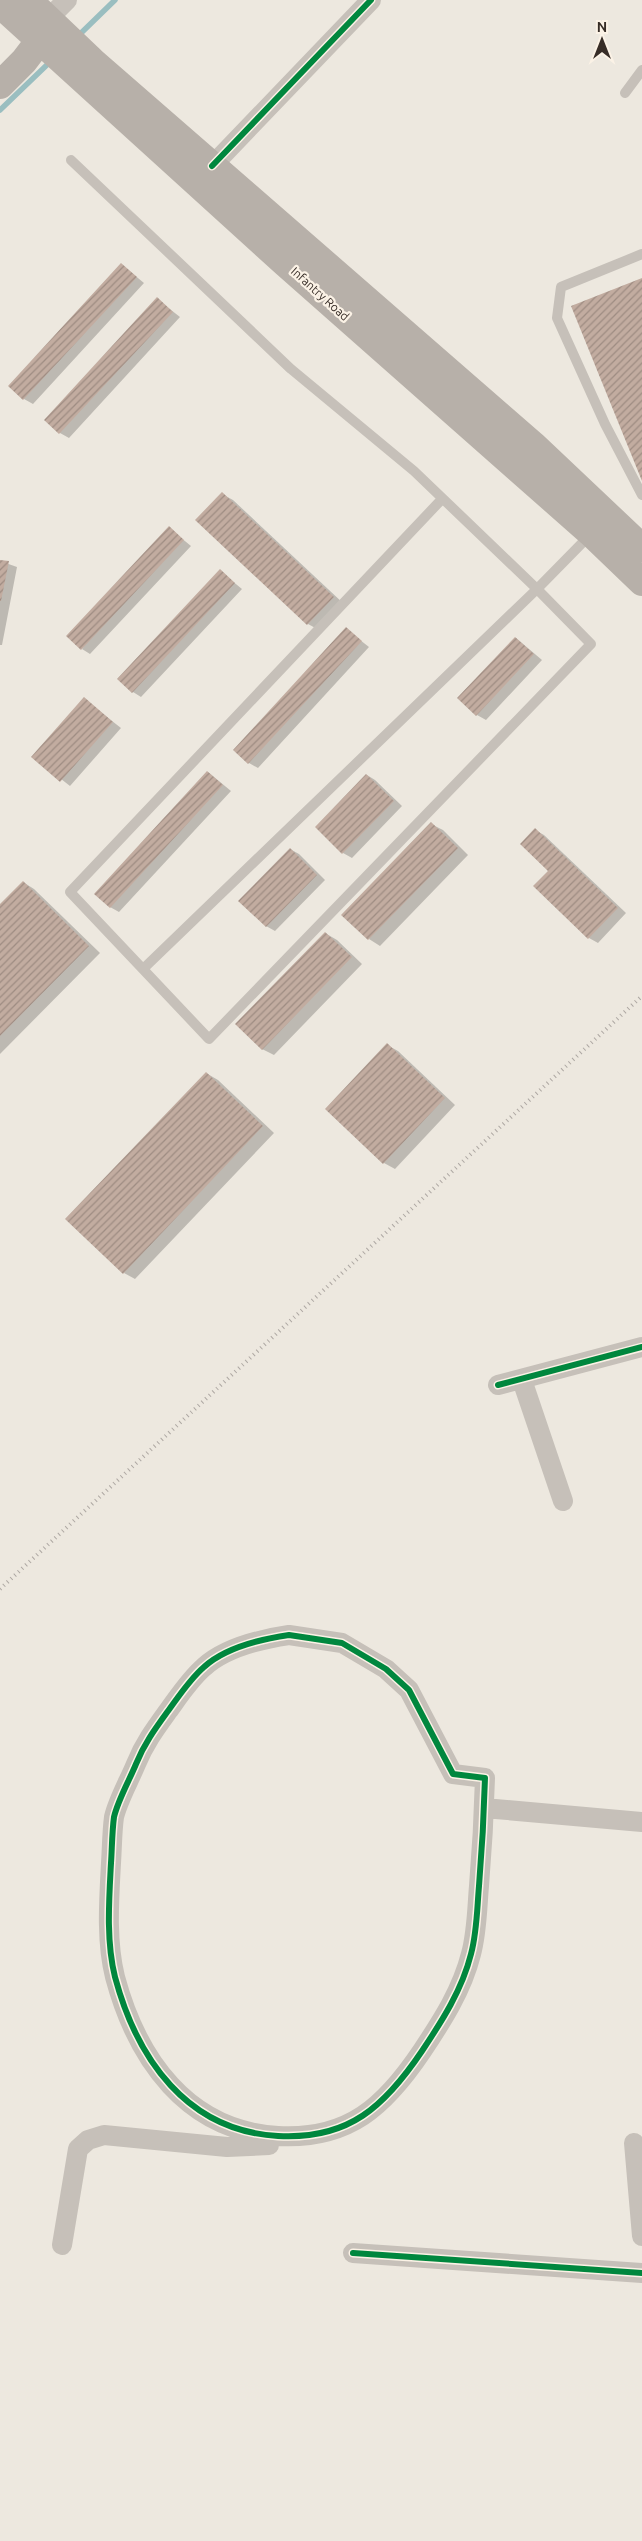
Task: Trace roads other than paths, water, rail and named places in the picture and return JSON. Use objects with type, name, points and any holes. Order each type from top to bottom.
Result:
[{"type":"main road","name":"Infantry Road","points":[[28,0],[48,34]]},
{"type":"main road","name":"Infantry Road","points":[[0,4],[48,34],[132,110],[308,283],[600,524],[631,546],[642,582]]},
{"type":"main road","points":[[0,85],[48,34]]},
{"type":"main road","name":"Infantry Road","points":[[132,110],[212,166],[533,445],[600,524]]},
{"type":"street","points":[[48,34],[67,0]]},
{"type":"street","points":[[212,166],[371,0]]},
{"type":"street","points":[[498,1385],[642,1347]]},
{"type":"street","points":[[522,1380],[563,1502]]},
{"type":"street","points":[[289,1635],[342,1643],[386,1669],[409,1690],[453,1774],[485,1778],[484,1808],[476,1934],[462,1981],[442,2020],[403,2079],[383,2101],[356,2120],[332,2130],[303,2136],[249,2134],[200,2112],[160,2076],[142,2044],[115,1976],[110,1938],[109,1897],[115,1816],[145,1742],[185,1687],[206,1665],[260,1639],[289,1635]]},
{"type":"street","points":[[484,1808],[642,1822]]},
{"type":"street","points":[[62,2245],[78,2149],[88,2140],[104,2134],[227,2147],[294,2142],[303,2140],[303,2136]]},
{"type":"street","points":[[634,2144],[642,2236]]},
{"type":"street","points":[[353,2253],[642,2273]]},
{"type":"lane","points":[[625,93],[642,70]]},
{"type":"lane","points":[[71,160],[291,369],[414,471],[537,589],[591,644],[209,1040],[70,892],[442,499]]},
{"type":"lane","points":[[642,254],[561,287],[557,318],[605,424],[642,495]]},
{"type":"lane","points":[[143,970],[537,589],[600,524]]},
{"type":"waterway","points":[[78,36],[115,0]]},
{"type":"waterway","points":[[0,110],[51,61]]},
{"type":"railway","points":[[0,1589],[642,996]]}]
